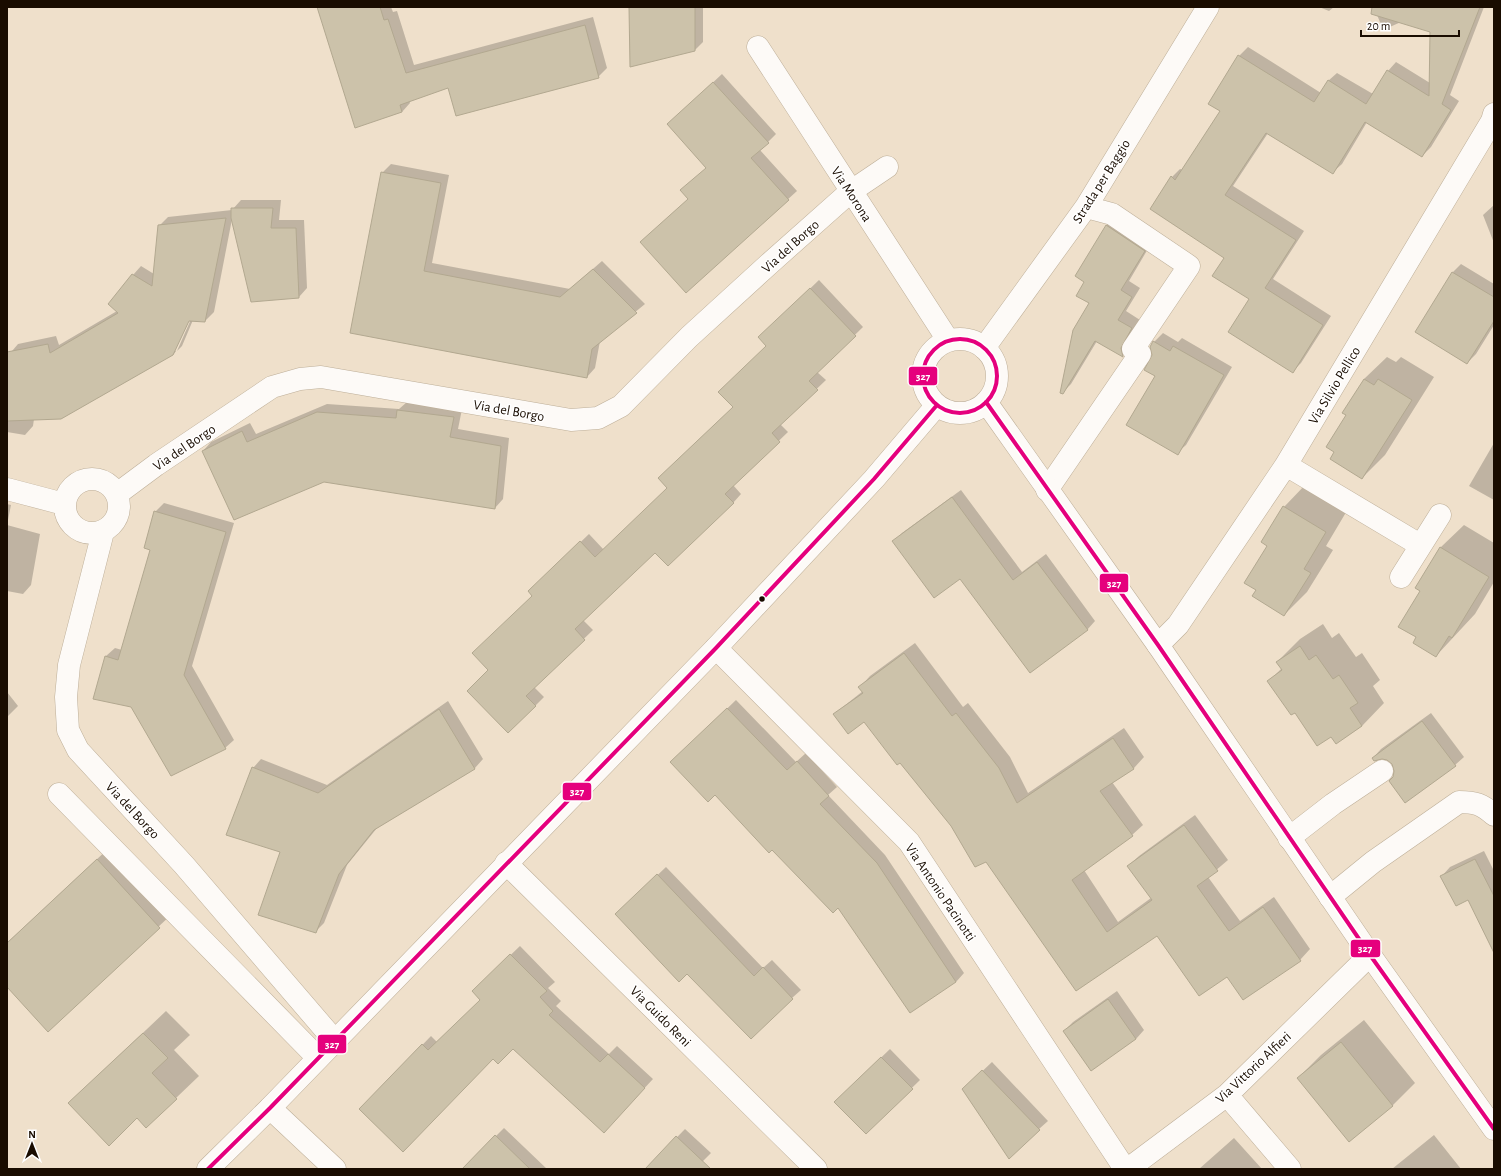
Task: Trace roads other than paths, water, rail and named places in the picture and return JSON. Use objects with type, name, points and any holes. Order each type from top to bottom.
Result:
[{"type":"street","name":"Strada per Baggio","points":[[984,348],[1086,207],[1208,7]]},
{"type":"street","name":"Via Morona","points":[[758,47],[850,192],[948,340]]},
{"type":"street","name":"Via Silvio Pellico","points":[[1158,645],[1178,626],[1286,466],[1493,119]]},
{"type":"street","name":"Via del Borgo","points":[[117,494],[156,465],[272,387],[300,379],[321,377],[571,420],[598,418],[621,406],[689,337],[850,192],[887,167]]},
{"type":"street","points":[[1047,490],[1140,354],[1133,349],[1189,266],[1112,214],[1086,207]]},
{"type":"street","points":[[964,339],[978,343],[984,348],[991,355],[996,365],[997,375],[992,394],[986,402],[971,411],[962,413],[954,412],[937,405],[925,390],[922,379],[926,360],[932,351],[948,340],[964,339]]},
{"type":"street","points":[[986,402],[1158,645],[1370,955],[1494,1129]]},
{"type":"street","points":[[208,1169],[270,1108],[716,648],[874,479],[937,405]]},
{"type":"street","points":[[1286,466],[1420,545]]},
{"type":"street","points":[[95,478],[104,481],[117,494],[120,502],[119,512],[110,527],[103,532],[88,533],[75,528],[69,521],[64,504],[71,488],[78,482],[95,478]]},
{"type":"street","points":[[7,489],[64,504]]},
{"type":"street","points":[[1401,577],[1440,515]]},
{"type":"street","name":"Via del Borgo","points":[[103,532],[69,664],[66,696],[68,730],[78,750],[184,865],[335,1041]]},
{"type":"street","name":"Via Antonio Pacinotti","points":[[716,648],[909,842],[1127,1169]]},
{"type":"street","points":[[1289,838],[1333,804],[1382,771]]},
{"type":"street","points":[[59,794],[318,1058]]},
{"type":"street","points":[[1330,897],[1373,862],[1459,802],[1474,802],[1485,807],[1494,816]]},
{"type":"street","name":"Via Guido Reni","points":[[506,863],[816,1169]]},
{"type":"street","name":"Via Vittorio Alfieri","points":[[1127,1169],[1227,1095],[1370,955]]},
{"type":"street","points":[[1227,1095],[1290,1169]]},
{"type":"street","points":[[270,1108],[335,1169]]}]
